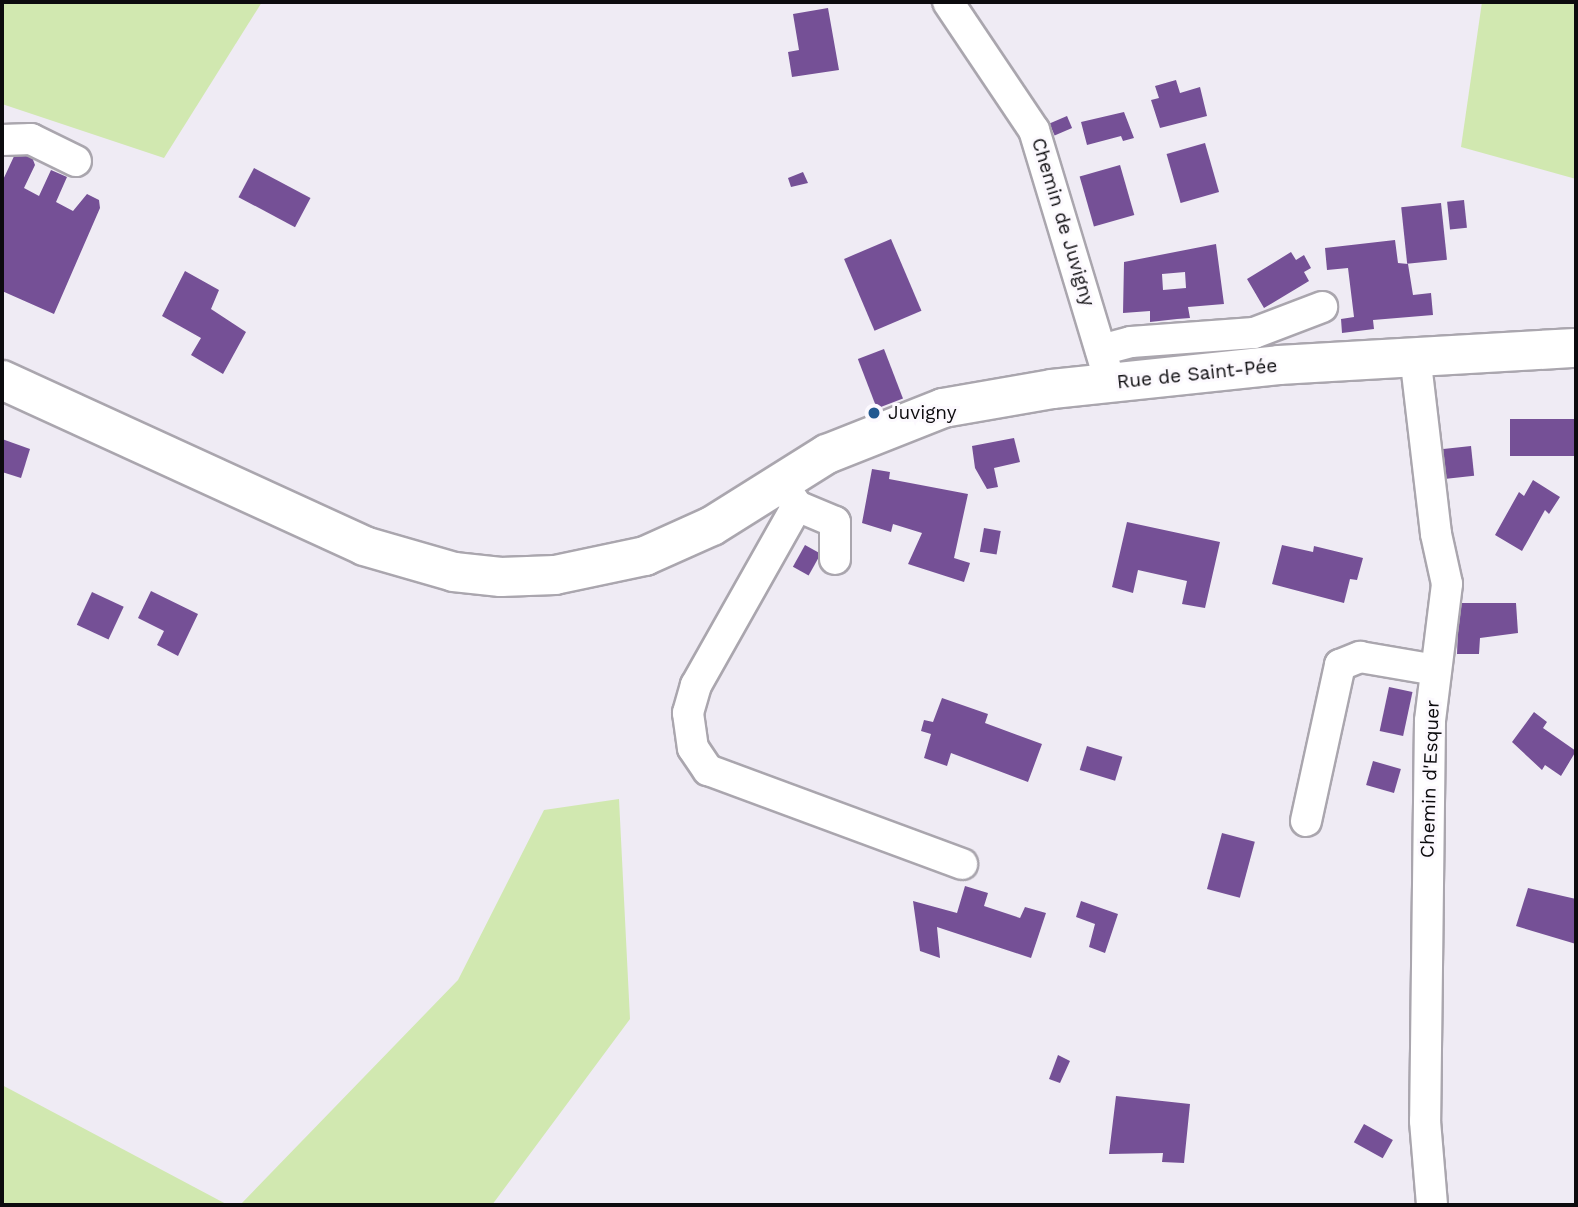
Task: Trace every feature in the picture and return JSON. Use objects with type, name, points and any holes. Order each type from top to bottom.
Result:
[{"type":"main road","name":"Rue de Saint-Pée","points":[[2,380],[320,526],[411,561],[454,572],[501,577],[555,575],[645,556],[789,494],[827,453],[943,408],[1106,366],[1576,348]]},
{"type":"street","name":"Chemin de Juvigny","points":[[948,2],[1034,130],[1106,366]]},
{"type":"street","points":[[2,140],[32,139],[76,161]]},
{"type":"street","points":[[1106,366],[1132,342],[1254,333],[1322,307]]},
{"type":"street","name":"Chemin d'Esquer","points":[[1415,355],[1436,534],[1447,584],[1430,720],[1425,1121],[1432,1205]]},
{"type":"street","points":[[835,559],[835,522],[789,494],[696,685],[688,713],[693,748],[708,770],[962,864]]},
{"type":"street","points":[[1306,821],[1340,665],[1360,657],[1436,670]]},
{"type":"green space","points":[[2,2],[262,2],[164,158],[2,104]]},
{"type":"green space","points":[[1482,2],[1576,2],[1576,179],[1461,147]]},
{"type":"green space","points":[[619,799],[630,1019],[492,1205],[240,1205],[458,980],[544,810]]},
{"type":"green space","points":[[2,1085],[228,1205],[2,1205]]},
{"type":"building","points":[[828,8],[839,70],[792,77],[788,52],[799,50],[793,14]]},
{"type":"building","points":[[1176,80],[1180,93],[1200,87],[1207,116],[1160,128],[1151,100],[1159,98],[1155,86]]},
{"type":"building","points":[[1124,112],[1134,138],[1123,141],[1121,136],[1087,145],[1081,122]]},
{"type":"building","points":[[1067,116],[1072,128],[1055,135],[1050,123]]},
{"type":"building","points":[[1205,143],[1219,192],[1181,203],[1167,154]]},
{"type":"building","points":[[16,152],[32,157],[35,165],[24,188],[39,196],[51,170],[67,177],[56,202],[73,211],[87,194],[99,200],[100,208],[54,314],[2,291],[2,182]]},
{"type":"building","points":[[1120,165],[1134,215],[1094,227],[1080,177]]},
{"type":"building","points":[[254,168],[311,198],[295,227],[239,197]]},
{"type":"building","points":[[803,172],[808,183],[791,187],[788,178]]},
{"type":"building","points":[[1464,200],[1467,228],[1450,230],[1447,202]]},
{"type":"building","points":[[1441,203],[1447,260],[1407,264],[1401,207]]},
{"type":"building","points":[[891,239],[921,311],[875,331],[844,259]]},
{"type":"building","points":[[1395,240],[1398,263],[1408,264],[1413,295],[1431,293],[1433,315],[1373,320],[1374,329],[1342,333],[1341,319],[1354,317],[1348,268],[1327,270],[1325,248]]},
{"type":"building","points":[[1216,244],[1224,304],[1188,307],[1190,318],[1150,322],[1150,311],[1123,313],[1124,262]],"holes":[[[1185,272],[1186,288],[1163,290],[1162,274]]]},
{"type":"building","points":[[1291,252],[1296,260],[1304,255],[1311,268],[1304,272],[1309,281],[1264,308],[1247,279]]},
{"type":"building","points":[[185,271],[219,290],[211,309],[246,332],[223,374],[191,355],[201,338],[162,316]]},
{"type":"building","points":[[884,349],[903,398],[877,409],[858,359]]},
{"type":"building","points":[[1510,419],[1576,419],[1576,456],[1510,456]]},
{"type":"building","points":[[1014,438],[1020,462],[994,468],[998,487],[987,489],[975,468],[972,446]]},
{"type":"building","points":[[2,439],[30,449],[21,478],[2,472]]},
{"type":"building","points":[[1471,446],[1474,476],[1444,479],[1441,449]]},
{"type":"building","points":[[872,469],[890,472],[889,479],[968,494],[954,558],[970,563],[964,582],[908,564],[922,533],[893,524],[891,532],[862,523]]},
{"type":"building","points":[[1533,480],[1560,497],[1549,514],[1545,510],[1522,551],[1495,535],[1519,492],[1524,496]]},
{"type":"building","points":[[1127,522],[1220,542],[1205,608],[1182,604],[1187,581],[1138,570],[1133,593],[1112,587]]},
{"type":"building","points":[[984,528],[1001,531],[997,555],[980,552]]},
{"type":"building","points":[[805,545],[821,554],[809,576],[793,567]]},
{"type":"building","points":[[1282,545],[1313,552],[1314,546],[1363,558],[1357,580],[1350,579],[1344,603],[1272,584]]},
{"type":"building","points":[[151,591],[198,614],[178,656],[157,645],[164,631],[138,618]]},
{"type":"building","points":[[92,592],[124,607],[109,639],[77,625]]},
{"type":"building","points":[[1459,603],[1516,603],[1518,633],[1480,638],[1479,654],[1457,654]]},
{"type":"building","points":[[1389,687],[1412,692],[1403,736],[1380,731]]},
{"type":"building","points":[[942,698],[988,714],[985,723],[1042,744],[1028,782],[951,753],[947,766],[924,758],[931,734],[921,731],[924,720],[933,722]]},
{"type":"building","points":[[1534,712],[1547,722],[1543,728],[1576,751],[1561,776],[1545,765],[1542,770],[1512,742]]},
{"type":"building","points":[[1087,746],[1122,757],[1115,781],[1080,770]]},
{"type":"building","points":[[1373,761],[1401,769],[1394,793],[1366,785]]},
{"type":"building","points":[[1222,833],[1255,842],[1240,898],[1207,889]]},
{"type":"building","points":[[965,886],[988,893],[984,906],[1020,918],[1025,907],[1046,913],[1031,958],[937,927],[940,958],[920,951],[913,901],[957,913]]},
{"type":"building","points":[[1528,888],[1576,899],[1576,944],[1516,926]]},
{"type":"building","points":[[1081,901],[1118,914],[1105,953],[1089,947],[1095,924],[1076,917]]},
{"type":"building","points":[[1058,1055],[1070,1061],[1060,1083],[1049,1079]]},
{"type":"building","points":[[1116,1096],[1190,1104],[1184,1163],[1162,1162],[1163,1153],[1109,1154]]},
{"type":"building","points":[[1364,1124],[1393,1140],[1383,1158],[1354,1142]]},
{"type":"place","name":"Juvigny","points":[[874,413]]}]
